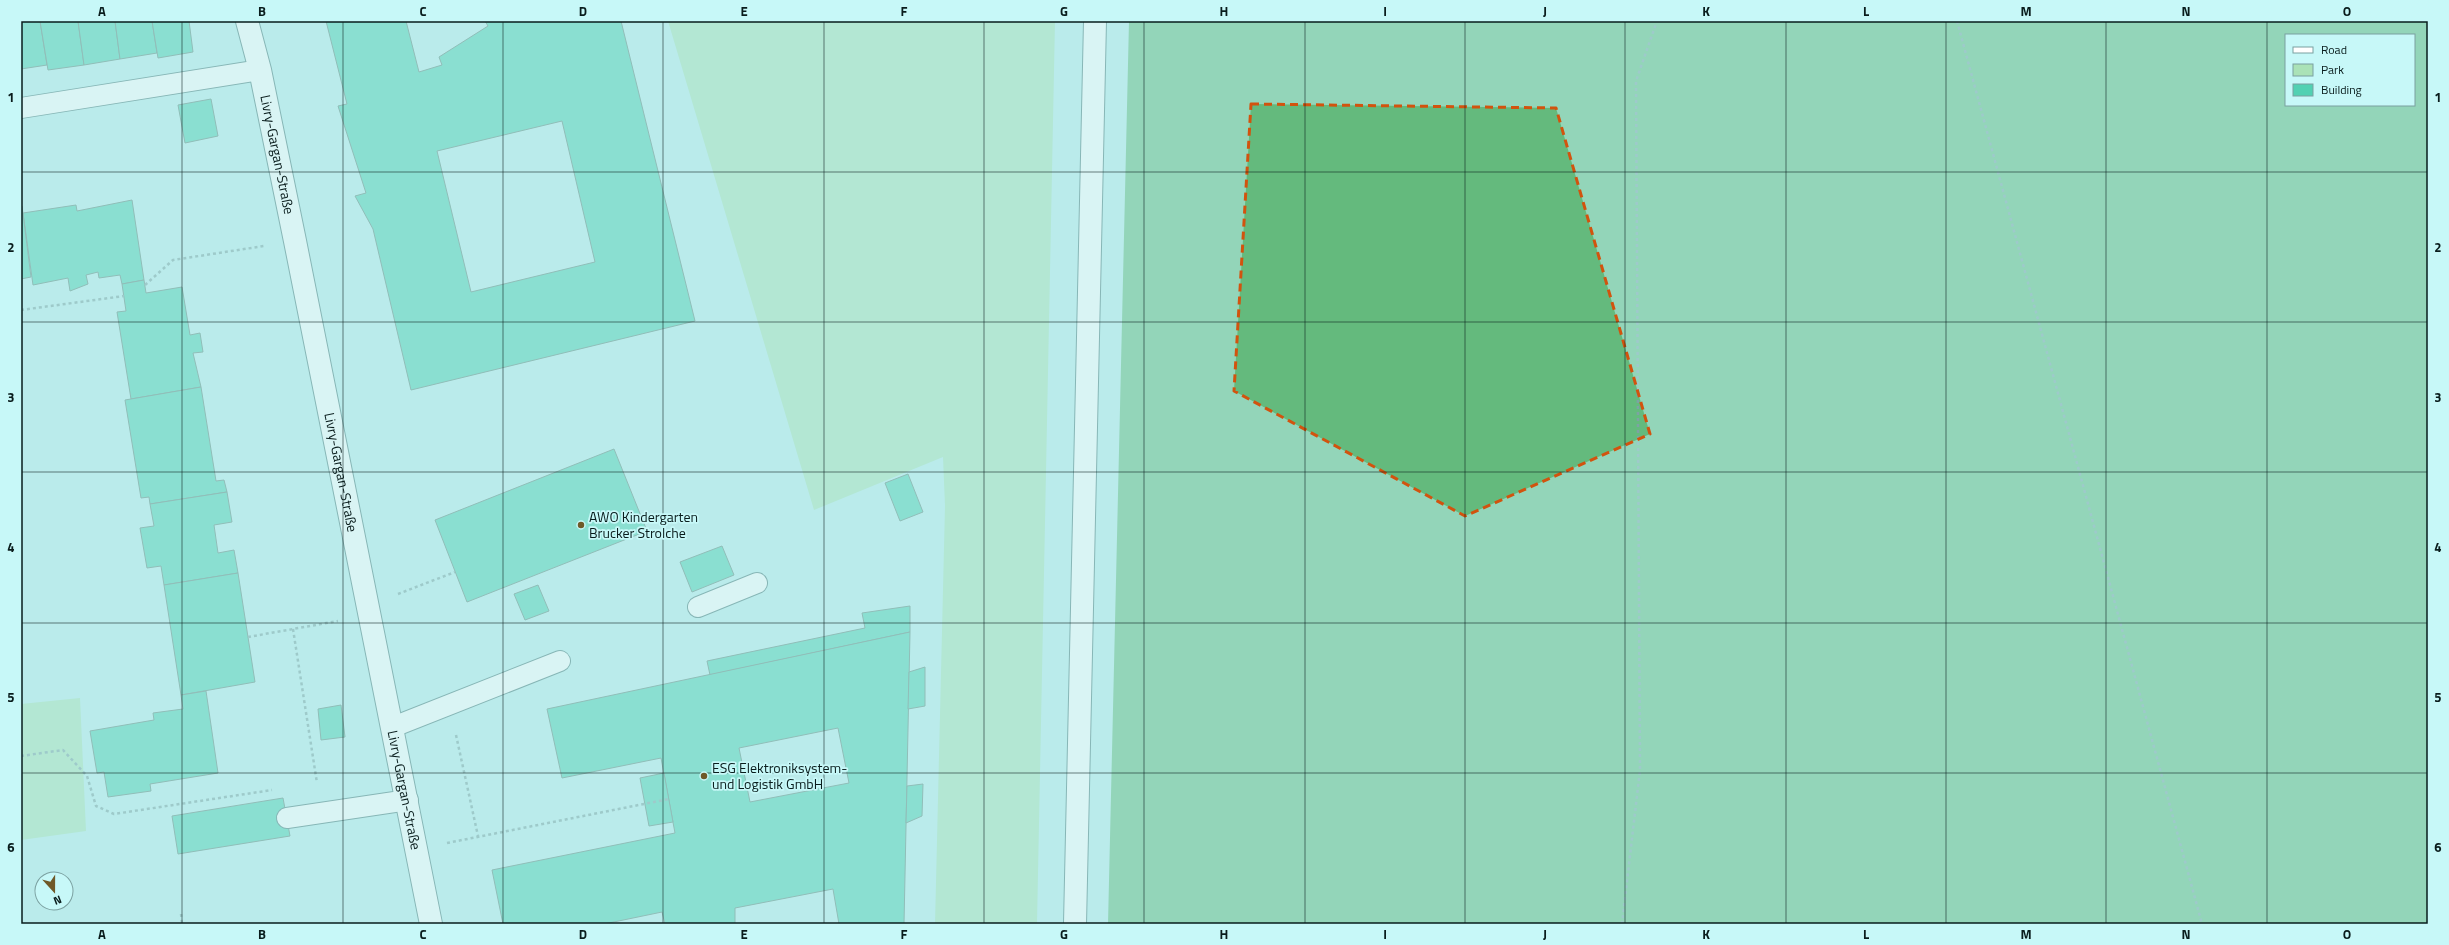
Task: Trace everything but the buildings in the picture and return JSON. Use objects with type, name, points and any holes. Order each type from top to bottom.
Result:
[{"type":"main road","name":"Livry-Gargan-Straße","points":[[247,21],[260,70],[295,241],[367,608],[408,800],[431,924]]},
{"type":"main road","points":[[1075,924],[1095,21]]},
{"type":"lane","points":[[21,108],[260,70]]},
{"type":"lane","points":[[698,607],[757,584]]},
{"type":"lane","points":[[393,727],[560,661]]},
{"type":"lane","points":[[287,818],[408,800]]},
{"type":"path","points":[[1622,924],[1640,770],[1636,81],[1657,21]]},
{"type":"path","points":[[1957,21],[2202,924]]},
{"type":"path","points":[[145,285],[173,260],[295,241]]},
{"type":"path","points":[[21,310],[124,296]]},
{"type":"path","points":[[248,636],[293,629],[367,608],[455,572]]},
{"type":"path","points":[[293,629],[317,783]]},
{"type":"path","points":[[450,704],[478,836]]},
{"type":"path","points":[[21,756],[63,750],[87,776],[96,806],[114,814],[278,789]]},
{"type":"path","points":[[310,784],[325,782]]},
{"type":"path","points":[[417,850],[478,836],[669,799]]},
{"type":"path","points":[[181,914],[182,924]]},
{"type":"highlighted area","points":[[1251,104],[1556,108],[1650,434],[1465,516],[1234,391]]},
{"type":"green space","points":[[668,21],[1055,21],[1037,924],[935,924],[945,506],[943,457],[814,510]]},
{"type":"green space","points":[[1129,21],[2428,21],[2428,924],[1108,924]]},
{"type":"green space","points":[[80,698],[86,831],[21,840],[21,704]]},
{"type":"place","name":"AWO Kindergarten Brucker Strolche","points":[[581,525]]},
{"type":"place","name":"ESG Elektroniksystem- und Logistik GmbH","points":[[704,776]]}]
